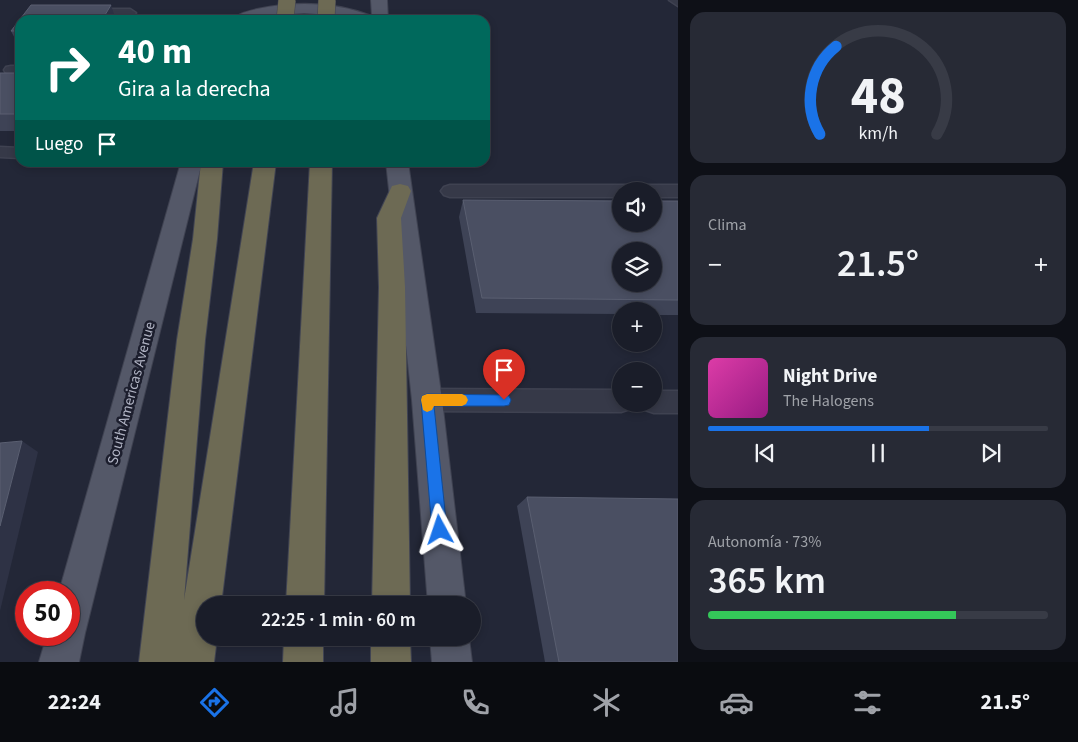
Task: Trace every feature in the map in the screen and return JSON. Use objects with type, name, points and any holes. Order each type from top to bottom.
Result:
[{"type":"highway","points":[[286,15],[287,0]]},
{"type":"highway","points":[[326,15],[327,0]]},
{"type":"highway","points":[[159,662],[191,340],[211,167]]},
{"type":"highway","points":[[194,662],[264,167]]},
{"type":"highway","points":[[305,596],[321,167]]},
{"type":"highway","points":[[391,596],[392,287],[389,218],[399,177]]},
{"type":"highway","points":[[303,662],[304,646]]},
{"type":"highway","points":[[391,646],[391,662]]},
{"type":"main road","points":[[380,0],[380,15]]},
{"type":"main road","points":[[246,15],[274,10],[306,10],[342,11],[354,15]]},
{"type":"main road","name":"South Americas Avenue","points":[[80,583],[191,167]]},
{"type":"main road","points":[[399,177],[427,400],[446,596]]},
{"type":"main road","points":[[59,662],[63,646]]},
{"type":"main road","points":[[451,646],[452,662]]},
{"type":"lane","points":[[129,15],[137,0]]},
{"type":"lane","points":[[72,13],[109,15]]},
{"type":"lane","points":[[0,152],[15,153]]},
{"type":"lane","points":[[450,191],[678,191]]},
{"type":"lane","points":[[427,400],[612,401]]},
{"type":"lane","points":[[662,402],[678,402]]},
{"type":"building","points":[[31,5],[111,5],[105,15],[23,15]]},
{"type":"building","points":[[0,73],[15,73],[15,114],[0,114]]},
{"type":"building","points":[[463,200],[612,201],[612,232],[662,232],[662,201],[678,201],[678,300],[482,298]]},
{"type":"building","points":[[22,441],[0,526],[0,443]]},
{"type":"building","points":[[527,497],[678,499],[678,662],[559,662]]},
{"type":"slow traffic","points":[[427,406],[427,400],[462,400]]},
{"type":"route","points":[[440,530],[427,400],[504,400]]}]
